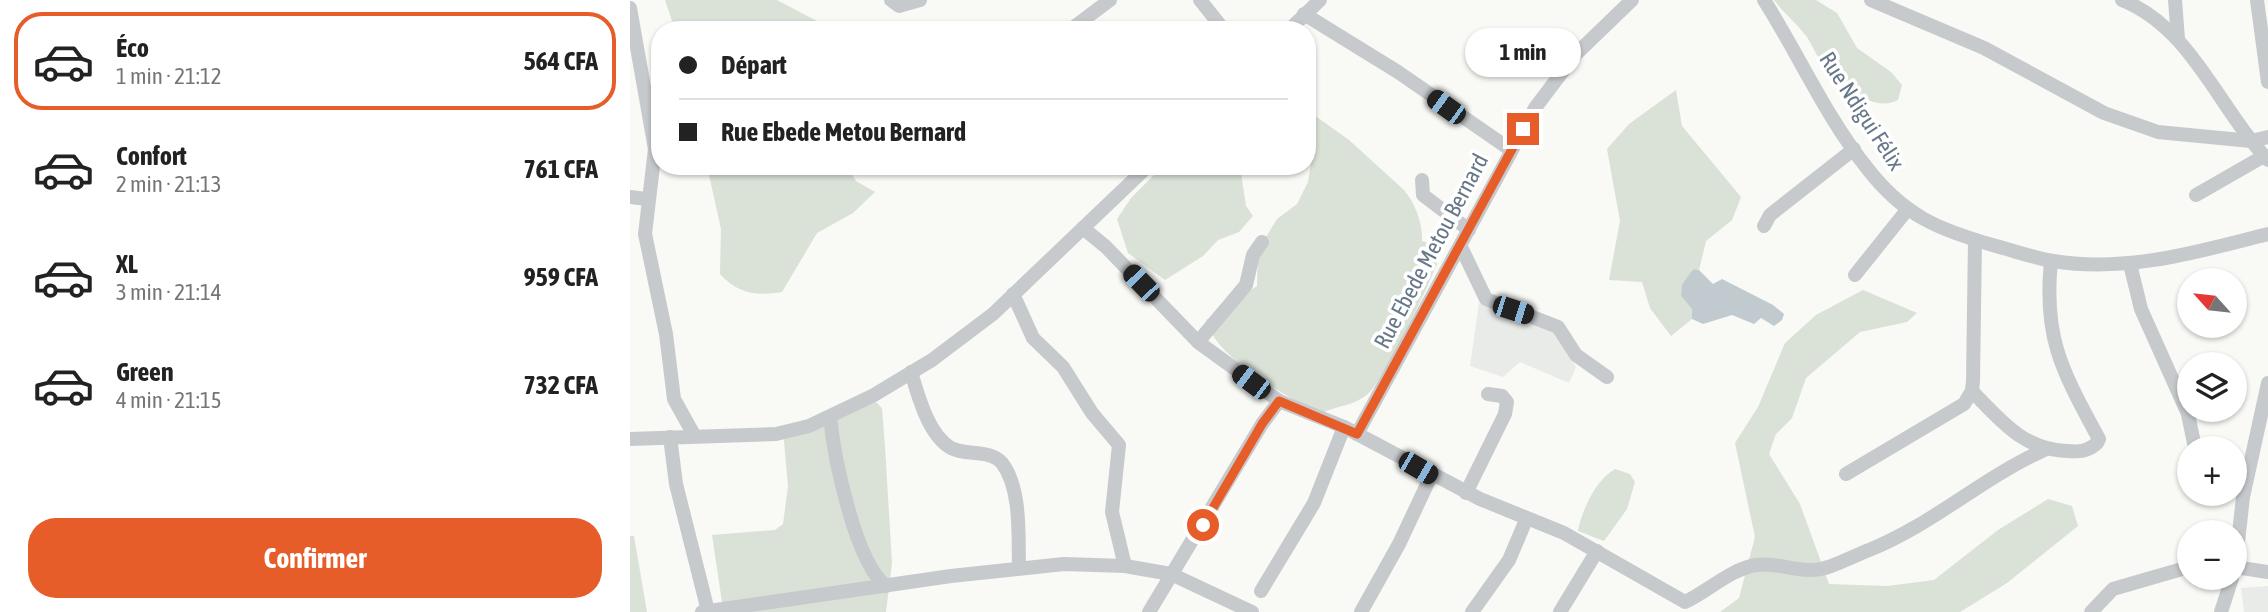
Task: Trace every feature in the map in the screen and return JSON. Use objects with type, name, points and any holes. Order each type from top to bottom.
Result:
[{"type":"street","points":[[891,0],[899,6],[908,6],[920,0]]},
{"type":"street","points":[[1082,21],[1110,0]]},
{"type":"street","points":[[1199,0],[1216,21]]},
{"type":"street","points":[[1298,21],[1320,0]]},
{"type":"street","name":"Rue Ebede Metou Bernard","points":[[1261,591],[1314,503],[1351,431],[1461,247],[1535,108],[1575,55],[1632,0]]},
{"type":"street","name":"Rue Ndigui Félix","points":[[1764,0],[1873,176],[1908,210],[1937,227],[2051,261],[2130,264],[2185,255],[2268,234]]},
{"type":"street","points":[[1871,0],[1984,48],[2104,113],[2158,132],[2251,141],[2268,137]]},
{"type":"street","points":[[2122,0],[2149,14],[2178,39],[2266,158],[2196,195]]},
{"type":"street","points":[[2175,0],[2178,39]]},
{"type":"street","points":[[2257,0],[2268,82]]},
{"type":"street","points":[[630,8],[651,126]]},
{"type":"street","points":[[1304,15],[1314,21]]},
{"type":"street","points":[[1316,22],[1398,72],[1511,150]]},
{"type":"street","points":[[1765,226],[1770,215],[1854,149]]},
{"type":"street","points":[[651,174],[645,234],[666,334],[674,399],[694,435]]},
{"type":"street","points":[[630,439],[776,433],[830,417],[911,372],[958,342],[1013,295],[1138,175]]},
{"type":"street","points":[[1422,180],[1423,195],[1469,230]]},
{"type":"street","points":[[630,197],[647,200]]},
{"type":"street","points":[[1855,275],[1908,210]]},
{"type":"street","points":[[1083,228],[1106,247],[1198,342],[1279,401],[1351,431],[1431,476],[1526,520],[1563,533],[1685,602],[1744,568],[1769,564],[1818,570],[1870,549],[1903,534],[2015,464],[2044,450]]},
{"type":"street","points":[[1846,474],[1964,404],[1972,391],[1975,240]]},
{"type":"street","points":[[1198,342],[1246,285],[1253,256],[1262,242]]},
{"type":"street","points":[[1461,247],[1486,299],[1558,327],[1576,355],[1607,377]]},
{"type":"street","points":[[1972,391],[2011,432],[2044,450],[2078,453],[2094,446],[2099,439],[2064,372],[2054,340],[2048,315],[2051,261]]},
{"type":"street","points":[[2130,264],[2141,309],[2183,401],[2193,436]]},
{"type":"street","points":[[1013,295],[1033,338],[1063,366],[1092,413],[1119,445],[1112,512],[1125,566]]},
{"type":"street","points":[[911,372],[930,423],[945,443],[956,450],[993,457],[1002,463],[1009,477],[1020,523],[1019,568]]},
{"type":"street","points":[[2247,456],[2268,383]]},
{"type":"street","points":[[1466,492],[1505,414],[1507,402],[1502,396],[1488,394]]},
{"type":"street","points":[[1149,612],[1262,424],[1279,401]]},
{"type":"street","points":[[830,417],[835,453],[854,524],[873,573],[886,586]]},
{"type":"street","points":[[670,437],[676,484],[705,611],[763,608],[886,586],[1064,564],[1125,566],[1171,574],[1225,605],[1252,612]]},
{"type":"street","points":[[1361,612],[1399,544],[1431,476]]},
{"type":"street","points":[[1472,612],[1509,560],[1526,520]]},
{"type":"street","points":[[1559,612],[1597,551]]},
{"type":"street","points":[[2247,569],[2268,572]]},
{"type":"street","points":[[2091,612],[2113,589],[2177,570]]},
{"type":"street","points":[[2221,612],[2228,590]]},
{"type":"shaded area","points":[[665,0],[777,0],[817,21],[672,21]]},
{"type":"shaded area","points":[[1774,0],[1816,0],[1837,13],[1857,48],[1891,72],[1902,85],[1898,100],[1877,103],[1855,94],[1835,78],[1807,37]]},
{"type":"shaded area","points":[[1676,90],[1682,126],[1741,197],[1732,220],[1706,241],[1699,270],[1692,269],[1681,296],[1692,309],[1692,319],[1671,336],[1650,308],[1642,282],[1609,280],[1620,221],[1607,149],[1629,124]]},
{"type":"shaded area","points":[[1316,116],[1349,140],[1404,190],[1418,214],[1422,241],[1433,245],[1440,254],[1408,326],[1376,385],[1357,401],[1320,414],[1272,387],[1238,362],[1223,349],[1206,320],[1257,286],[1258,250],[1277,219],[1297,204],[1309,175],[1316,175]]},
{"type":"shaded area","points":[[709,175],[852,175],[856,181],[875,192],[853,213],[817,233],[782,292],[764,294],[741,290],[720,274],[721,229]]},
{"type":"shaded area","points":[[1154,175],[1241,175],[1246,206],[1253,216],[1239,232],[1218,240],[1203,256],[1165,280],[1128,253],[1117,219],[1131,198]]},
{"type":"shaded area","points":[[1693,269],[1699,270],[1713,284],[1722,279],[1773,305],[1784,314],[1782,320],[1774,326],[1761,318],[1754,324],[1732,315],[1703,324],[1692,319],[1692,309],[1681,296],[1682,285]]},
{"type":"shaded area","points":[[1863,290],[1917,313],[1907,322],[1860,332],[1806,378],[1792,418],[1776,434],[1769,454],[1800,504],[1829,584],[1887,586],[1934,580],[1998,530],[2048,499],[2072,506],[2078,526],[2007,583],[1960,612],[1720,612],[1739,598],[1755,537],[1735,443],[1758,407],[1785,343],[1816,315]]},
{"type":"shaded area","points":[[1479,303],[1555,329],[1576,367],[1569,383],[1520,362],[1503,377],[1470,366]]},
{"type":"shaded area","points":[[870,396],[882,408],[885,447],[892,563],[886,612],[710,612],[723,609],[712,535],[775,530],[783,524],[788,487],[783,430]]},
{"type":"shaded area","points":[[1615,469],[1630,474],[1635,482],[1627,509],[1604,541],[1578,531],[1590,497],[1601,481]]},
{"type":"shaded area","points":[[630,536],[634,536],[647,612],[630,612]]},
{"type":"shaded area","points":[[2268,586],[2268,612],[2244,612],[2241,590],[2247,590],[2247,588]]},
{"type":"route","points":[[1203,525],[1262,424],[1279,401],[1357,434],[1523,129]]}]
